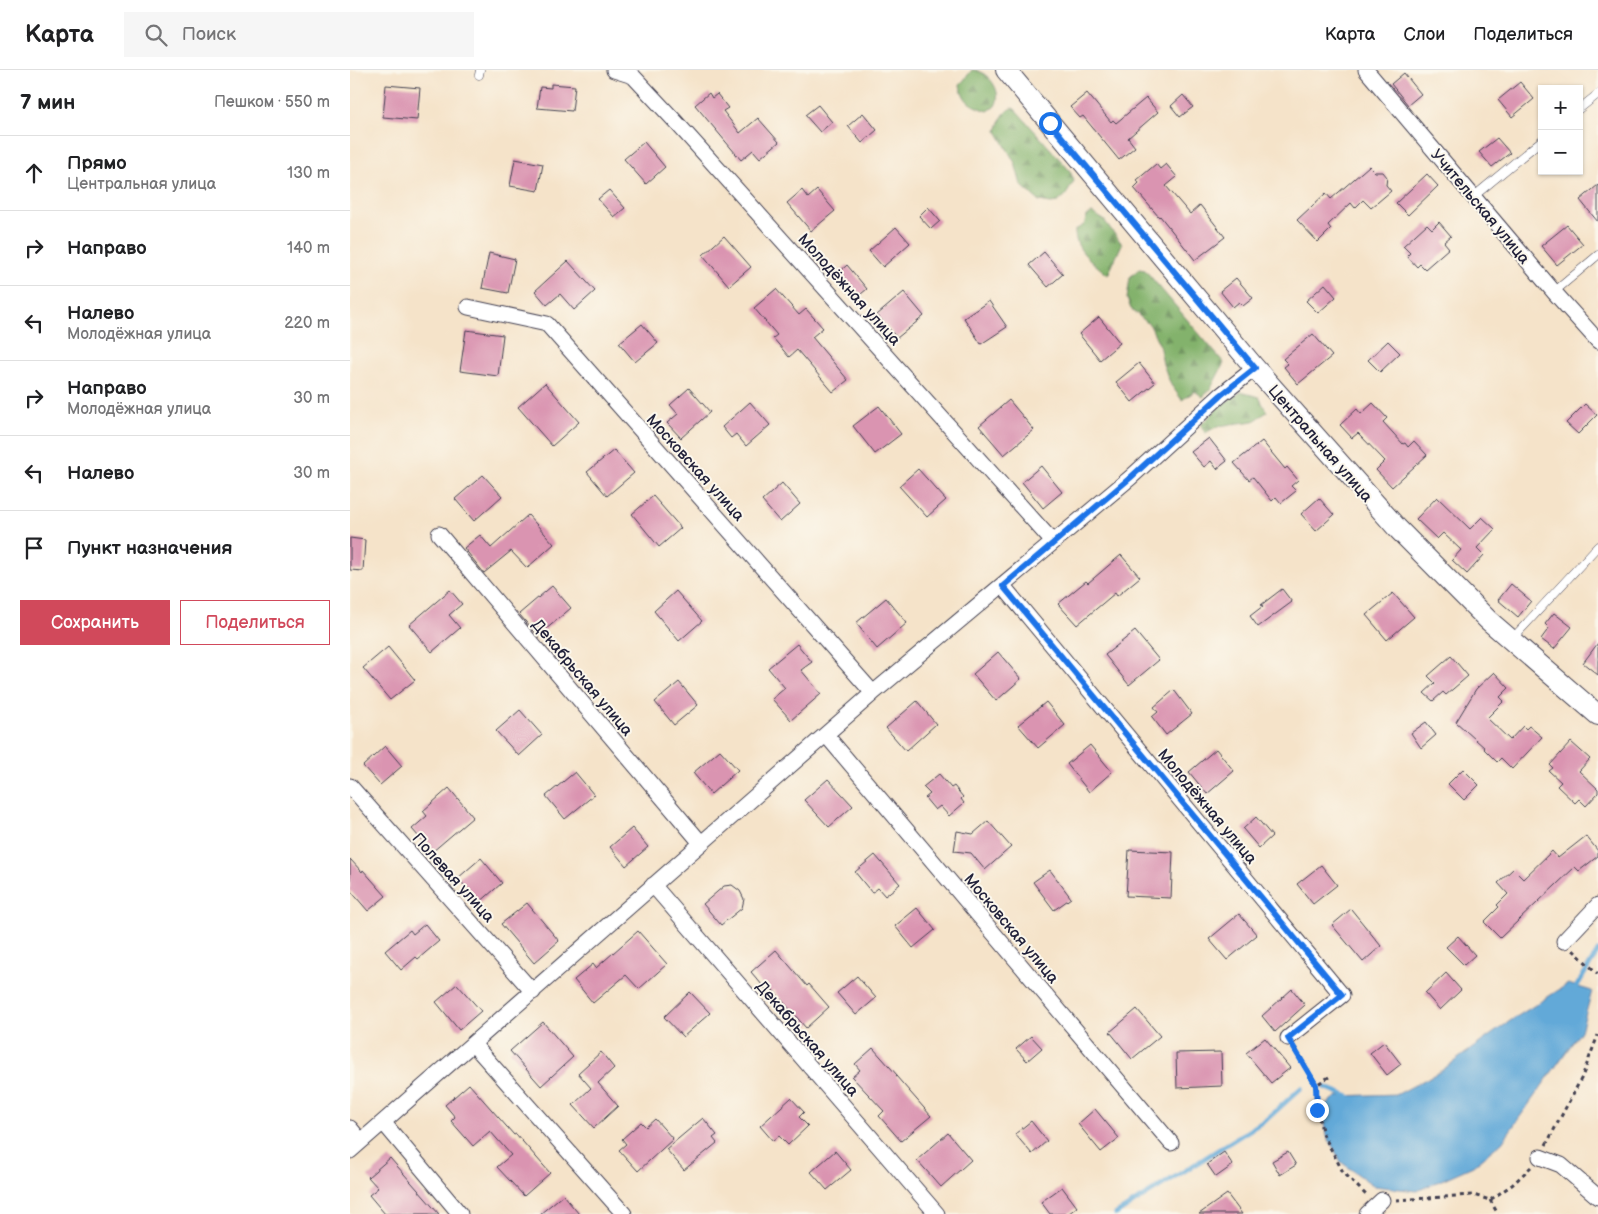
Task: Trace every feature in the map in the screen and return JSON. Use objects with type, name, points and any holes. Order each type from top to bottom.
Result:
[{"type":"street","name":"Молодёжная улица","points":[[614,70],[633,76],[669,114],[1053,542]]},
{"type":"street","name":"Центральная улица","points":[[1006,70],[1255,368],[1397,528],[1460,593],[1511,641],[1598,715]]},
{"type":"street","name":"Учительская улица","points":[[1366,70],[1554,292],[1598,341]]},
{"type":"street","name":"Московская улица","points":[[468,307],[547,324],[873,693]]},
{"type":"street","points":[[350,1128],[355,1145],[533,992],[873,693],[1130,478],[1221,395],[1255,368]]},
{"type":"street","name":"Декабрьская улица","points":[[438,534],[701,843]]},
{"type":"street","name":"Молодёжная улица","points":[[1003,586],[1342,995],[1288,1038]]},
{"type":"street","name":"Московская улица","points":[[826,735],[1171,1143]]},
{"type":"street","name":"Полевая улица","points":[[350,786],[533,992]]},
{"type":"street","name":"Декабрьская улица","points":[[653,886],[937,1214]]},
{"type":"street","points":[[1564,941],[1598,905]]},
{"type":"street","points":[[473,1044],[624,1214]]},
{"type":"street","points":[[383,1122],[460,1214]]},
{"type":"street","points":[[1540,1157],[1561,1165],[1598,1197]]},
{"type":"street","points":[[1367,1214],[1382,1200]]},
{"type":"lane","points":[[1583,107],[1598,94]]},
{"type":"lane","points":[[1473,197],[1538,143]]},
{"type":"lane","points":[[1554,292],[1598,255]]},
{"type":"lane","points":[[1511,641],[1598,546]]},
{"type":"path","points":[[1564,941],[1598,974]]},
{"type":"path","points":[[1490,1200],[1512,1185],[1540,1157],[1582,1077],[1598,1035]]},
{"type":"path","points":[[1288,1038],[1316,1085],[1317,1110],[1323,1134],[1343,1172],[1370,1200],[1473,1196],[1490,1200],[1498,1214]]},
{"type":"path","points":[[1316,1085],[1329,1077]]},
{"type":"green space","points":[[972,70],[988,77],[996,88],[997,100],[995,106],[988,111],[966,100],[962,91],[960,85]]},
{"type":"green space","points":[[1012,108],[1015,109],[1070,171],[1074,181],[1066,195],[1058,202],[1039,201],[1021,185],[1015,163],[997,131],[1000,121]]},
{"type":"green space","points":[[1092,213],[1104,220],[1122,244],[1108,275],[1086,256],[1081,250],[1076,237],[1075,230],[1084,225],[1087,216]]},
{"type":"green space","points":[[1139,269],[1145,270],[1224,363],[1211,388],[1203,397],[1195,391],[1182,400],[1171,385],[1163,364],[1159,344],[1150,325],[1131,309],[1127,299],[1130,277]]},
{"type":"green space","points":[[1241,392],[1259,397],[1267,412],[1254,421],[1218,426],[1205,433],[1201,425],[1220,406]]},
{"type":"water","points":[[1568,984],[1592,991],[1581,1031],[1502,1142],[1473,1166],[1417,1191],[1374,1186],[1341,1162],[1327,1136],[1322,1107],[1338,1096],[1398,1094],[1441,1071],[1510,1021]]},
{"type":"building","points":[[1404,73],[1421,94],[1408,105],[1391,84]]},
{"type":"building","points":[[1520,82],[1534,99],[1512,117],[1498,100]]},
{"type":"building","points":[[551,84],[575,86],[572,111],[537,108],[540,87],[551,88]]},
{"type":"building","points":[[386,85],[420,88],[417,120],[383,117]]},
{"type":"building","points":[[709,93],[712,98],[717,94],[728,108],[723,111],[740,133],[758,118],[779,142],[760,158],[753,150],[741,160],[695,105]]},
{"type":"building","points":[[1087,93],[1111,122],[1113,120],[1116,123],[1146,98],[1158,112],[1128,138],[1135,147],[1119,160],[1083,116],[1080,118],[1070,107]]},
{"type":"building","points":[[1183,95],[1193,107],[1180,117],[1171,106]]},
{"type":"building","points":[[818,105],[832,122],[820,132],[805,115]]},
{"type":"building","points":[[863,113],[877,130],[862,143],[848,126]]},
{"type":"building","points":[[1497,138],[1510,153],[1492,167],[1479,152]]},
{"type":"building","points":[[644,142],[665,167],[646,184],[624,159]]},
{"type":"building","points":[[515,159],[543,164],[538,191],[510,186]]},
{"type":"building","points":[[1156,164],[1160,169],[1166,164],[1177,177],[1166,186],[1190,214],[1200,205],[1225,237],[1195,260],[1160,216],[1134,188],[1139,183],[1137,180]]},
{"type":"building","points":[[1369,166],[1375,172],[1383,172],[1387,177],[1386,185],[1391,191],[1371,208],[1363,200],[1355,208],[1351,203],[1328,225],[1331,229],[1318,242],[1297,220],[1326,193],[1331,199]]},
{"type":"building","points":[[1427,174],[1438,186],[1408,215],[1396,203]]},
{"type":"building","points":[[1598,185],[1598,222],[1580,200]]},
{"type":"building","points":[[609,190],[625,208],[614,217],[598,199]]},
{"type":"building","points":[[802,190],[808,198],[817,190],[835,211],[811,231],[787,203]]},
{"type":"building","points":[[928,207],[940,221],[931,229],[919,216]]},
{"type":"building","points":[[1439,222],[1451,236],[1444,242],[1449,248],[1425,269],[1420,264],[1417,267],[1407,256],[1410,253],[1403,246],[1427,224],[1432,229]]},
{"type":"building","points":[[1567,225],[1583,244],[1557,265],[1541,246]]},
{"type":"building","points":[[896,227],[910,243],[883,267],[869,251]]},
{"type":"building","points":[[724,236],[751,267],[729,286],[703,255]]},
{"type":"building","points":[[1044,252],[1063,274],[1048,287],[1029,265]]},
{"type":"building","points":[[489,253],[515,259],[508,293],[482,288]]},
{"type":"building","points":[[568,261],[595,291],[574,310],[560,294],[547,305],[535,291]]},
{"type":"building","points":[[847,265],[867,289],[855,299],[835,276]]},
{"type":"building","points":[[1236,278],[1253,298],[1243,306],[1239,302],[1233,307],[1220,291]]},
{"type":"building","points":[[1325,284],[1336,297],[1318,313],[1306,301]]},
{"type":"building","points":[[776,289],[799,315],[806,309],[823,328],[812,337],[848,380],[833,392],[797,350],[789,357],[773,338],[777,335],[754,308]]},
{"type":"building","points":[[904,292],[924,316],[897,338],[877,315]]},
{"type":"building","points":[[989,301],[1007,327],[981,344],[964,318]]},
{"type":"building","points":[[1099,317],[1120,343],[1100,360],[1079,334]]},
{"type":"building","points":[[642,324],[658,343],[635,362],[619,343]]},
{"type":"building","points":[[466,330],[503,335],[498,376],[460,371]]},
{"type":"building","points":[[1313,334],[1332,356],[1298,384],[1284,367],[1288,364],[1283,359]]},
{"type":"building","points":[[1388,341],[1400,353],[1380,372],[1368,360]]},
{"type":"building","points":[[1139,363],[1155,383],[1132,402],[1116,382]]},
{"type":"building","points":[[545,383],[579,422],[552,446],[518,407]]},
{"type":"building","points":[[689,388],[710,412],[681,438],[667,423],[678,414],[670,405]]},
{"type":"building","points":[[1009,400],[1034,430],[1004,455],[979,426]]},
{"type":"building","points":[[750,402],[770,425],[746,446],[736,434],[731,438],[722,427]]},
{"type":"building","points":[[1373,403],[1387,418],[1383,422],[1403,444],[1405,443],[1408,447],[1414,441],[1427,455],[1392,487],[1376,470],[1385,461],[1358,433],[1352,438],[1340,425],[1357,409],[1361,414]]},
{"type":"building","points":[[1585,404],[1597,415],[1578,434],[1566,423]]},
{"type":"building","points":[[879,406],[901,434],[875,454],[853,426]]},
{"type":"building","points":[[1209,438],[1227,461],[1217,469],[1211,461],[1204,467],[1191,452]]},
{"type":"building","points":[[1262,441],[1285,469],[1287,467],[1298,480],[1291,486],[1296,491],[1281,503],[1276,497],[1272,501],[1253,477],[1249,480],[1234,463]]},
{"type":"building","points":[[614,450],[634,473],[607,496],[587,472]]},
{"type":"building","points":[[1041,466],[1062,492],[1043,508],[1022,482]]},
{"type":"building","points":[[918,469],[946,500],[927,517],[899,486]]},
{"type":"building","points":[[483,475],[502,496],[474,521],[455,499]]},
{"type":"building","points":[[782,483],[800,504],[780,522],[762,501]]},
{"type":"building","points":[[653,496],[681,528],[659,547],[632,514]]},
{"type":"building","points":[[1437,497],[1470,529],[1482,517],[1495,529],[1477,548],[1484,555],[1467,574],[1452,560],[1461,550],[1443,533],[1437,539],[1416,519]]},
{"type":"building","points":[[1319,498],[1334,515],[1316,531],[1301,514]]},
{"type":"building","points":[[528,515],[554,544],[527,568],[511,551],[484,573],[464,548],[480,535],[491,548]]},
{"type":"building","points":[[350,538],[365,540],[363,571],[350,570]]},
{"type":"building","points":[[1121,555],[1140,577],[1117,596],[1115,593],[1077,625],[1058,604],[1086,581],[1088,583]]},
{"type":"building","points":[[1511,584],[1531,601],[1518,617],[1498,600]]},
{"type":"building","points":[[552,586],[571,608],[538,636],[519,614]]},
{"type":"building","points":[[1282,589],[1292,602],[1258,627],[1250,616]]},
{"type":"building","points":[[450,590],[462,604],[449,615],[460,628],[432,652],[409,625]]},
{"type":"building","points":[[676,591],[702,621],[679,641],[654,611]]},
{"type":"building","points":[[1393,593],[1414,617],[1387,640],[1366,615]]},
{"type":"building","points":[[886,598],[907,623],[877,649],[856,623]]},
{"type":"building","points":[[1554,613],[1572,627],[1554,649],[1541,639],[1549,628],[1545,624]]},
{"type":"building","points":[[1135,631],[1159,660],[1129,685],[1105,655]]},
{"type":"building","points":[[1598,643],[1598,675],[1583,663]]},
{"type":"building","points":[[797,644],[812,662],[801,670],[821,694],[791,720],[772,699],[785,688],[768,668]]},
{"type":"building","points":[[388,647],[415,680],[390,700],[363,668]]},
{"type":"building","points":[[998,652],[1021,679],[996,701],[973,674]]},
{"type":"building","points":[[1451,656],[1468,676],[1446,695],[1443,692],[1433,701],[1424,693],[1435,683],[1428,676]]},
{"type":"building","points":[[1494,672],[1509,688],[1500,697],[1504,701],[1487,718],[1510,740],[1523,726],[1526,729],[1529,726],[1542,737],[1512,769],[1501,758],[1497,762],[1485,748],[1456,722],[1476,689]]},
{"type":"building","points":[[679,682],[698,705],[674,725],[655,702]]},
{"type":"building","points":[[1174,690],[1192,714],[1166,735],[1152,717],[1158,712],[1154,707]]},
{"type":"building","points":[[917,701],[936,724],[906,751],[886,728]]},
{"type":"building","points":[[1046,702],[1065,725],[1038,748],[1018,725]]},
{"type":"building","points":[[520,710],[542,735],[519,756],[496,731]]},
{"type":"building","points":[[1426,722],[1436,735],[1421,748],[1411,733]]},
{"type":"building","points":[[1571,742],[1590,759],[1579,771],[1598,789],[1598,793],[1586,806],[1579,799],[1575,803],[1557,786],[1561,782],[1549,771],[1553,768],[1550,765]]},
{"type":"building","points":[[1090,745],[1112,772],[1089,792],[1067,764]]},
{"type":"building","points":[[385,746],[402,766],[380,785],[363,766]]},
{"type":"building","points":[[1216,749],[1234,771],[1207,794],[1189,772]]},
{"type":"building","points":[[720,750],[738,770],[711,794],[693,773]]},
{"type":"building","points":[[1463,769],[1479,785],[1464,800],[1448,784]]},
{"type":"building","points":[[575,772],[594,795],[565,819],[546,796]]},
{"type":"building","points":[[939,774],[951,788],[954,786],[963,797],[961,799],[964,803],[949,816],[940,806],[935,810],[925,798],[930,794],[923,787]]},
{"type":"building","points":[[828,779],[853,806],[829,827],[804,800]]},
{"type":"building","points":[[449,788],[473,817],[432,852],[412,829],[427,816],[423,811]]},
{"type":"building","points":[[1256,817],[1272,836],[1259,848],[1243,829]]},
{"type":"building","points":[[988,821],[1011,847],[985,870],[971,853],[954,851],[957,831],[973,834]]},
{"type":"building","points":[[632,828],[648,847],[626,866],[610,847]]},
{"type":"building","points":[[1586,836],[1598,851],[1598,856],[1579,871],[1575,867],[1500,938],[1484,922],[1499,907],[1497,905],[1508,894],[1498,883],[1513,869],[1523,879],[1552,851],[1558,858]]},
{"type":"building","points":[[1129,850],[1173,852],[1171,898],[1126,896]]},
{"type":"building","points":[[875,855],[900,884],[885,896],[878,888],[872,893],[855,872]]},
{"type":"building","points":[[481,858],[502,883],[479,903],[458,878]]},
{"type":"building","points":[[350,859],[362,872],[363,870],[386,896],[368,911],[350,890]]},
{"type":"building","points":[[1321,865],[1337,885],[1313,904],[1297,884]]},
{"type":"building","points":[[1050,870],[1071,898],[1054,910],[1033,882]]},
{"type":"building","points":[[732,885],[740,891],[744,899],[742,908],[721,925],[703,904],[724,886]]},
{"type":"building","points":[[527,903],[559,941],[534,963],[501,924]]},
{"type":"building","points":[[917,908],[935,930],[913,948],[895,926]]},
{"type":"building","points":[[1351,909],[1381,946],[1363,962],[1332,925]]},
{"type":"building","points":[[1239,914],[1257,935],[1227,960],[1209,939]]},
{"type":"building","points":[[425,924],[439,941],[418,959],[416,957],[401,970],[385,951],[410,930],[413,934]]},
{"type":"building","points":[[638,931],[667,964],[639,989],[626,975],[593,1003],[574,980],[593,964],[596,968]]},
{"type":"building","points":[[1458,936],[1475,955],[1464,965],[1446,947]]},
{"type":"building","points":[[776,950],[807,986],[809,984],[829,1007],[806,1028],[773,990],[769,993],[751,972]]},
{"type":"building","points":[[1446,973],[1461,990],[1440,1010],[1425,993]]},
{"type":"building","points":[[857,976],[876,998],[856,1015],[837,993]]},
{"type":"building","points":[[457,984],[481,1011],[459,1030],[436,1002]]},
{"type":"building","points":[[1292,989],[1305,1005],[1275,1032],[1262,1016]]},
{"type":"building","points":[[690,992],[710,1013],[683,1037],[664,1017]]},
{"type":"building","points":[[1137,1009],[1160,1036],[1132,1059],[1110,1032]]},
{"type":"building","points":[[543,1022],[573,1057],[541,1086],[510,1051]]},
{"type":"building","points":[[1031,1036],[1042,1048],[1027,1061],[1016,1049]]},
{"type":"building","points":[[1265,1038],[1290,1068],[1271,1083],[1246,1053]]},
{"type":"building","points":[[1384,1042],[1401,1064],[1387,1075],[1370,1053]]},
{"type":"building","points":[[873,1048],[931,1116],[901,1141],[879,1116],[884,1111],[852,1077],[860,1070],[855,1064]]},
{"type":"building","points":[[601,1052],[614,1068],[598,1083],[618,1106],[594,1128],[573,1105],[591,1088],[578,1073]]},
{"type":"building","points":[[1221,1052],[1222,1086],[1177,1088],[1176,1053]]},
{"type":"building","points":[[469,1084],[550,1173],[524,1196],[497,1167],[511,1155],[490,1131],[473,1146],[451,1121],[455,1117],[445,1105]]},
{"type":"building","points":[[791,1098],[804,1112],[799,1117],[808,1126],[788,1145],[779,1136],[773,1141],[760,1126]]},
{"type":"building","points":[[1095,1109],[1119,1138],[1101,1152],[1078,1124]]},
{"type":"building","points":[[703,1118],[717,1135],[713,1138],[717,1143],[684,1170],[666,1149]]},
{"type":"building","points":[[655,1119],[673,1139],[638,1171],[619,1150],[626,1144],[622,1139],[641,1122],[646,1127]]},
{"type":"building","points":[[1031,1121],[1047,1141],[1032,1154],[1015,1134]]},
{"type":"building","points":[[948,1133],[971,1160],[941,1187],[917,1160]]},
{"type":"building","points":[[835,1151],[851,1170],[827,1190],[811,1172]]},
{"type":"building","points":[[1224,1152],[1233,1165],[1216,1177],[1207,1164]]},
{"type":"building","points":[[1288,1152],[1296,1165],[1280,1175],[1272,1161]]},
{"type":"building","points":[[390,1158],[439,1214],[385,1214],[369,1195],[378,1188],[368,1177]]},
{"type":"building","points":[[1062,1187],[1077,1207],[1068,1214],[1050,1214],[1041,1202]]},
{"type":"building","points":[[1227,1194],[1242,1214],[1199,1214]]},
{"type":"building","points":[[563,1195],[579,1214],[540,1214]]},
{"type":"waterway","points":[[1574,991],[1598,951]]},
{"type":"waterway","points":[[1324,1087],[1352,1098]]},
{"type":"waterway","points":[[1116,1214],[1267,1119],[1301,1088]]},
{"type":"route","points":[[1050,123],[1255,368],[1221,395],[1130,478],[1003,586],[1342,995],[1288,1038],[1316,1085],[1317,1110]]}]
